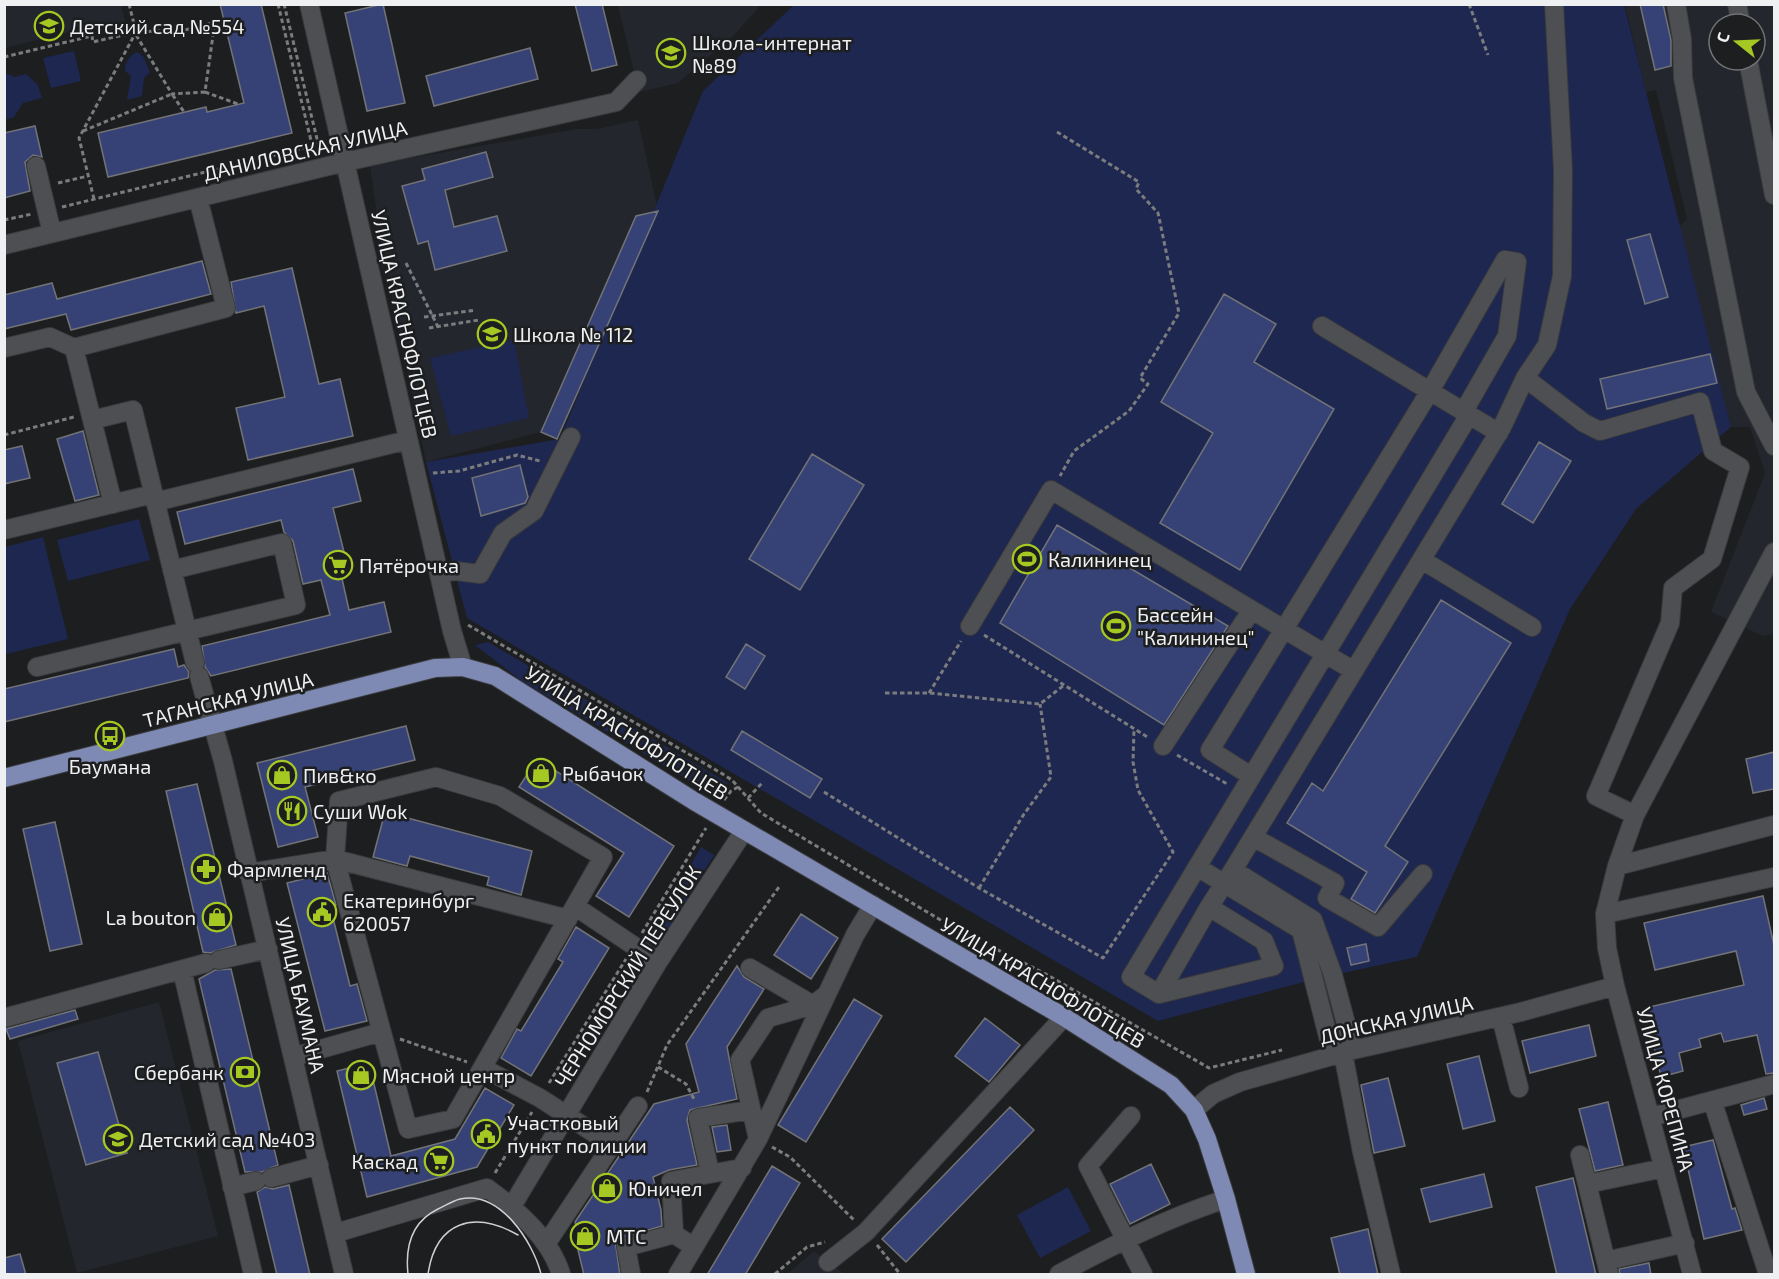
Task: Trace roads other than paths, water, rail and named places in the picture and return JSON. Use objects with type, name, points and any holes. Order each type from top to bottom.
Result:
[{"type":"main road","name":"ТАГАНСКАЯ УЛИЦА","points":[[4,778],[212,727],[435,668],[463,667]]},
{"type":"main road","name":"УЛИЦА КРАСНОФЛОТЦЕВ","points":[[463,667],[495,676],[715,814],[1064,1017],[1170,1085],[1194,1110],[1226,1199],[1246,1275]]},
{"type":"street","name":"УЛИЦА КРАСНОФЛОТЦЕВ","points":[[309,4],[408,440],[463,667]]},
{"type":"street","points":[[1159,994],[1209,907],[1254,837],[1499,433],[1525,378],[1546,345],[1562,276],[1563,170],[1554,4]]},
{"type":"street","points":[[1676,4],[1682,39],[1683,78],[1746,392],[1774,446]]},
{"type":"street","points":[[1750,72],[1774,195]]},
{"type":"street","name":"ДАНИЛОВСКАЯ УЛИЦА","points":[[4,245],[345,162],[616,102],[637,80]]},
{"type":"street","points":[[36,166],[52,233]]},
{"type":"street","points":[[4,348],[50,337],[74,348],[226,308],[198,198]]},
{"type":"street","points":[[1209,907],[1264,941],[1274,966],[1159,994],[1131,977],[1324,654],[1467,413],[1507,336],[1517,262],[1505,260],[1430,391],[1282,629],[1210,750],[1251,776]]},
{"type":"street","points":[[1322,326],[1499,433]]},
{"type":"street","points":[[74,348],[113,504]]},
{"type":"street","points":[[1525,378],[1584,423],[1600,430],[1700,402],[1713,451],[1740,467],[1712,560],[1673,588],[1670,623],[1596,796],[1635,815]]},
{"type":"street","name":"УЛИЦА БАУМАНА","points":[[92,416],[133,410],[187,632],[223,761],[345,1275]]},
{"type":"street","points":[[439,573],[456,571],[480,574],[503,533],[534,511],[571,437]]},
{"type":"street","points":[[4,530],[408,440]]},
{"type":"street","points":[[970,626],[1051,490],[1354,671]]},
{"type":"street","points":[[37,667],[296,605],[282,543],[172,570]]},
{"type":"street","name":"УЛИЦА КОРЕПИНА","points":[[1692,1275],[1615,986],[1607,948],[1605,914],[1617,866],[1635,815],[1774,552]]},
{"type":"street","points":[[1422,560],[1532,627]]},
{"type":"street","points":[[1157,743],[1251,611]]},
{"type":"street","points":[[436,777],[500,796],[603,857],[572,913],[453,1119],[408,1129],[335,859],[339,801],[436,777]]},
{"type":"street","points":[[1617,866],[1774,825]]},
{"type":"street","name":"ЧЕРНОМОРСКИЙ ПЕРЕУЛОК","points":[[512,1206],[568,1116],[658,962],[744,831]]},
{"type":"street","points":[[1254,837],[1335,884],[1327,898],[1378,927],[1422,874]]},
{"type":"street","points":[[248,873],[335,859],[572,913],[634,946],[658,962]]},
{"type":"street","points":[[1197,867],[1228,877],[1313,920],[1333,975],[1343,1053],[1362,1152],[1391,1275]]},
{"type":"street","points":[[1605,914],[1774,877]]},
{"type":"street","points":[[678,1275],[758,1139],[855,935],[873,905]]},
{"type":"street","points":[[4,1018],[267,949]]},
{"type":"street","points":[[750,968],[813,1005]]},
{"type":"street","points":[[182,970],[253,1275]]},
{"type":"street","name":"ДОНСКАЯ УЛИЦА","points":[[1194,1110],[1213,1094],[1240,1082],[1343,1053],[1501,1017],[1615,986]]},
{"type":"street","points":[[758,1139],[740,1060],[768,1018],[813,1005],[828,993]]},
{"type":"street","points":[[835,1257],[866,1232],[1064,1017]]},
{"type":"street","points":[[1501,1017],[1519,1088]]},
{"type":"street","points":[[293,1057],[381,1032]]},
{"type":"street","points":[[483,1068],[540,1098],[611,1144]]},
{"type":"street","points":[[1651,1117],[1713,1103],[1774,1084]]},
{"type":"street","points":[[546,1244],[643,1099]]},
{"type":"street","points":[[1713,1103],[1768,1275]]},
{"type":"street","points":[[710,1173],[698,1118],[750,1110]]},
{"type":"street","points":[[1131,1116],[1088,1166],[1143,1275]]},
{"type":"street","points":[[1580,1155],[1607,1268],[1685,1244]]},
{"type":"street","points":[[232,1187],[319,1165]]},
{"type":"street","points":[[674,1234],[671,1181],[742,1168]]},
{"type":"street","points":[[1587,1184],[1664,1168]]},
{"type":"street","points":[[336,1233],[487,1188],[512,1206],[546,1244],[561,1275]]},
{"type":"street","points":[[1059,1275],[1125,1239],[1193,1209],[1226,1199]]},
{"type":"street","points":[[631,1275],[626,1247],[674,1234],[694,1247]]},
{"type":"tram line","points":[[408,1274],[409,1245],[416,1228],[422,1221],[429,1214],[454,1201],[475,1198],[488,1202],[501,1210],[512,1221],[531,1248],[541,1274]]},
{"type":"tram line","points":[[428,1274],[432,1256],[439,1242],[448,1232],[460,1225],[472,1222],[487,1223],[518,1235]]},
{"type":"place","name":"Детский сад №554","points":[[49,26]]},
{"type":"place","name":"Школа-интернат №89","points":[[671,53]]},
{"type":"place","name":"Школа № 112","points":[[492,334]]},
{"type":"place","name":"Калининец","points":[[1027,559]]},
{"type":"place","name":"Пятёрочка","points":[[338,565]]},
{"type":"place","name":"Бассейн \"Калининец\"","points":[[1116,626]]},
{"type":"place","name":"Баумана","points":[[110,736]]},
{"type":"place","name":"Рыбачок","points":[[541,773]]},
{"type":"place","name":"Пив&ко","points":[[282,775]]},
{"type":"place","name":"Суши Wok","points":[[292,811]]},
{"type":"place","name":"Фармленд","points":[[206,869]]},
{"type":"place","name":"Екатеринбург 620057","points":[[322,912]]},
{"type":"place","name":"La bouton","points":[[217,917]]},
{"type":"place","name":"Сбербанк","points":[[245,1072]]},
{"type":"place","name":"Мясной центр","points":[[361,1075]]},
{"type":"place","name":"Участковый пункт полиции","points":[[486,1134]]},
{"type":"place","name":"Детский сад №403","points":[[118,1139]]},
{"type":"place","name":"Каскад","points":[[439,1161]]},
{"type":"place","name":"Юничел","points":[[607,1188]]},
{"type":"place","name":"МТС","points":[[585,1236]]}]
